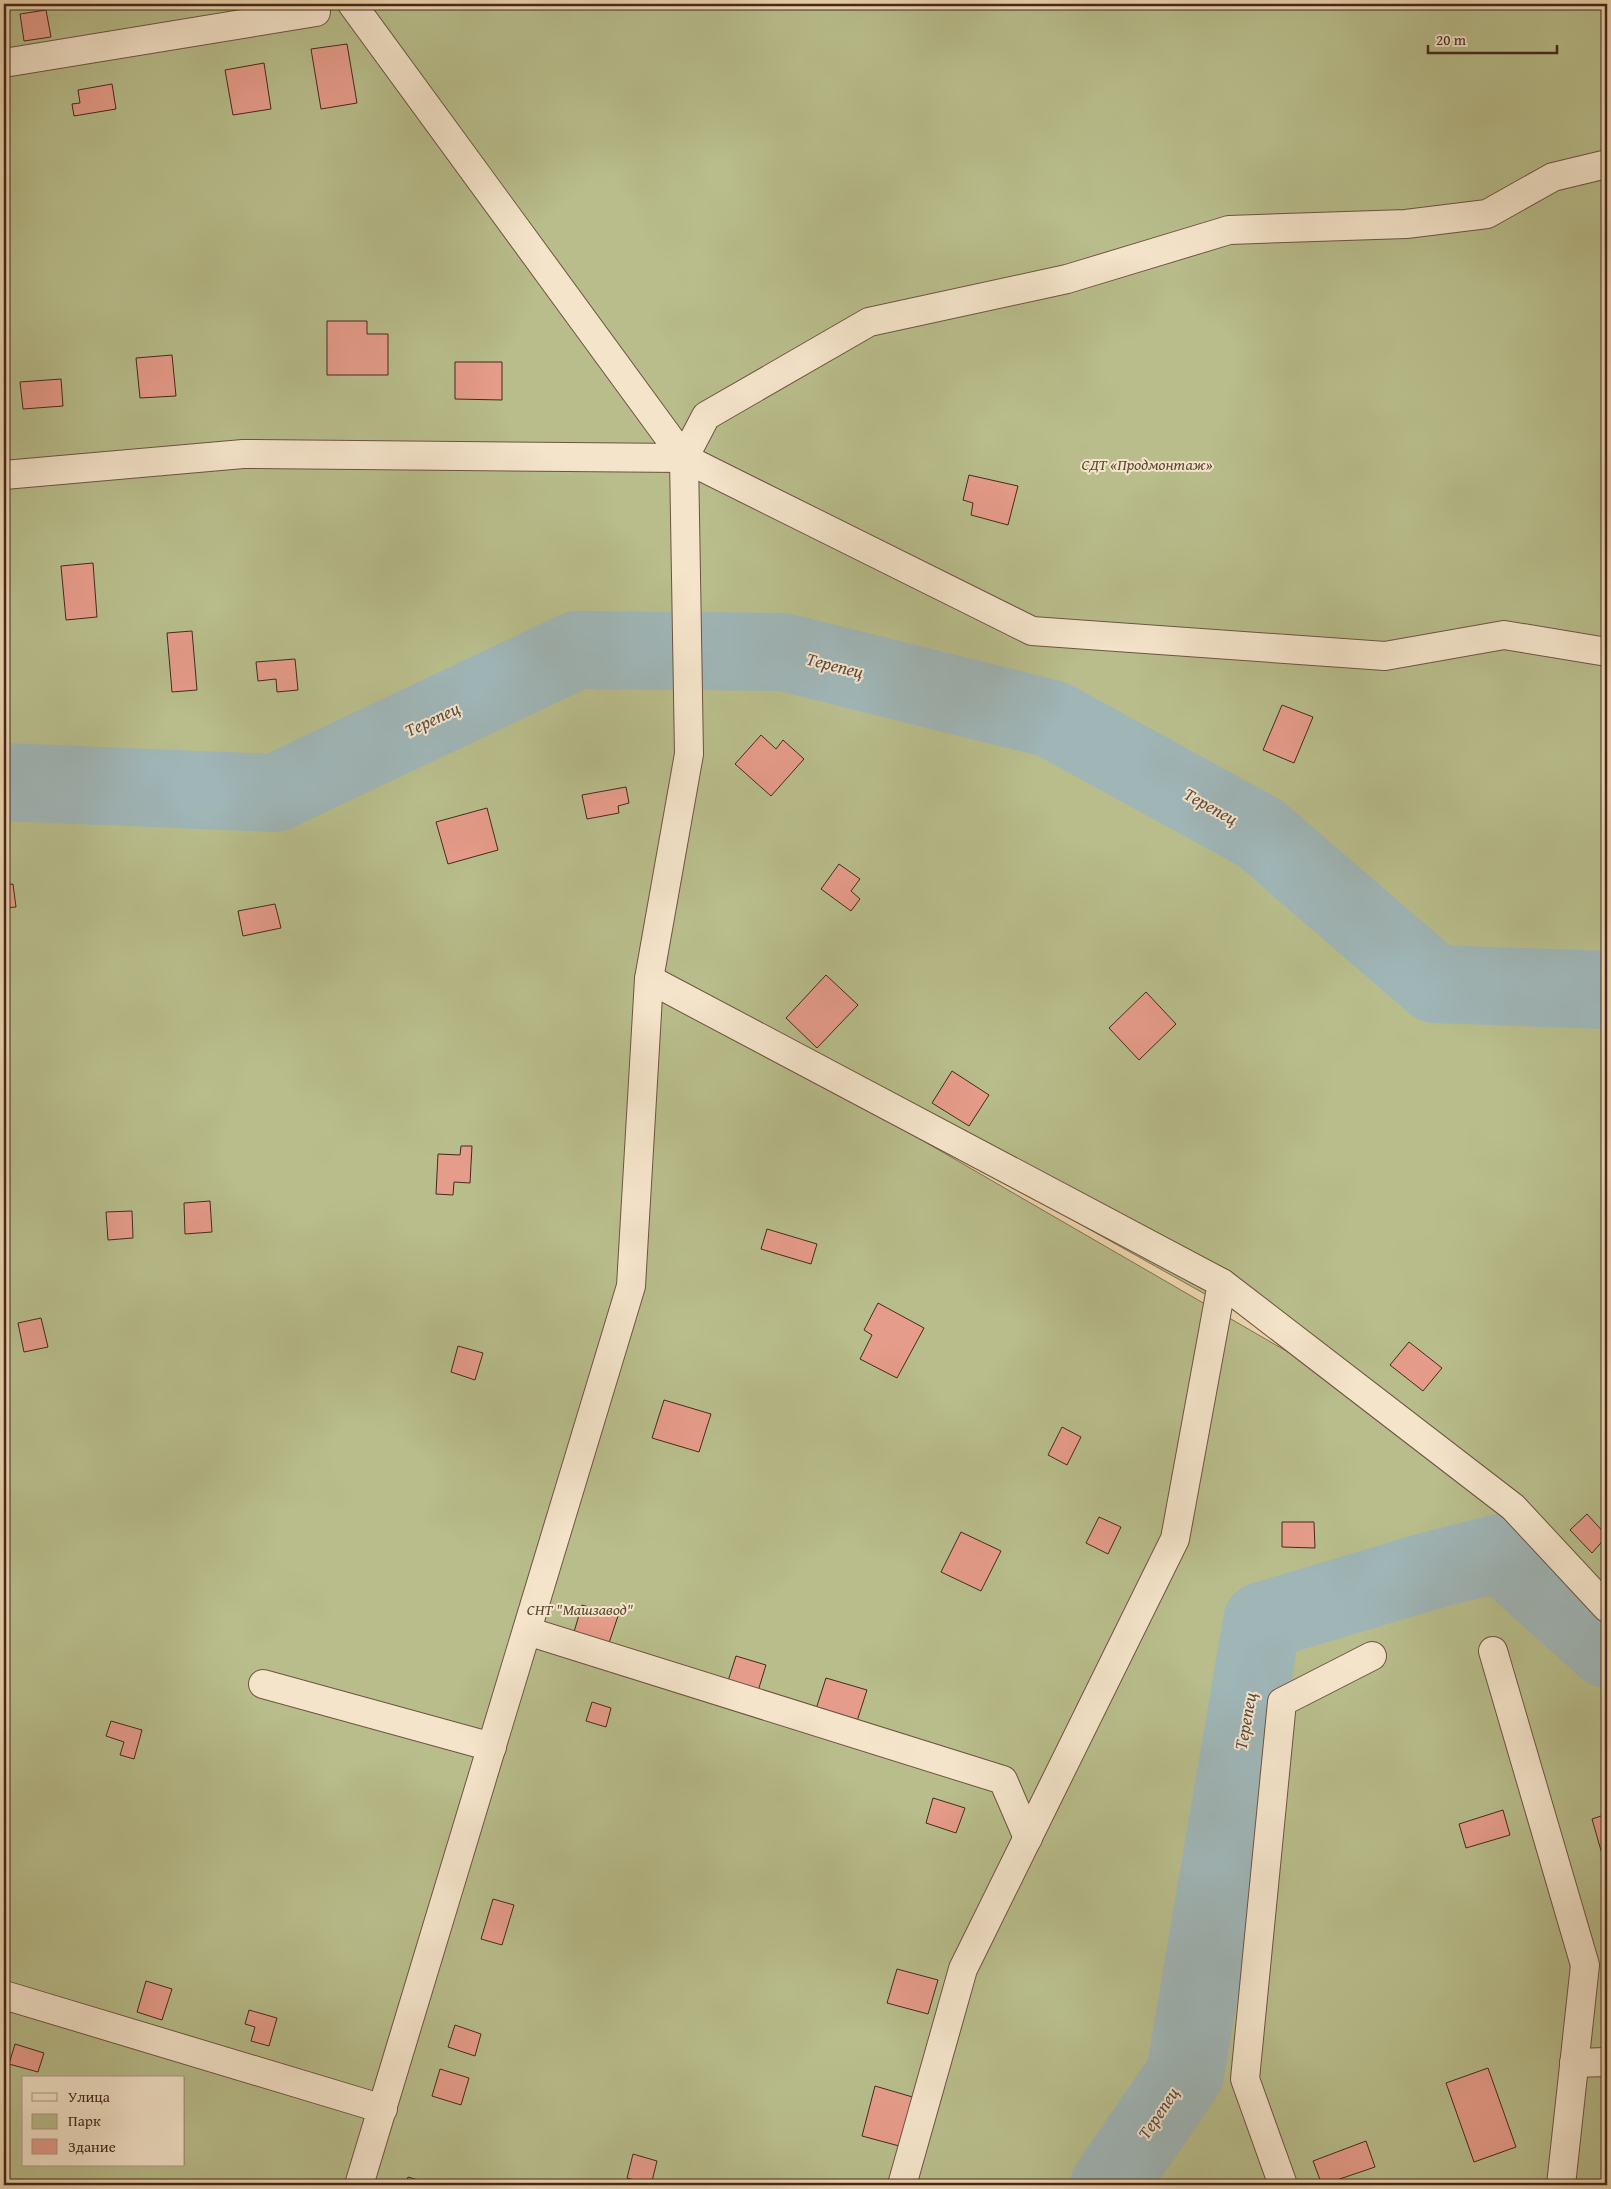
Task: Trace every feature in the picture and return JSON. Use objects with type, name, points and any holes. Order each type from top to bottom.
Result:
[{"type":"lane","points":[[4,64],[316,12],[315,4]]},
{"type":"lane","points":[[352,4],[684,458]]},
{"type":"lane","points":[[359,2185],[631,1286],[648,979],[689,754],[684,458],[706,416],[868,322],[1067,279],[1229,230],[1406,224],[1487,214],[1553,177],[1607,164]]},
{"type":"lane","points":[[4,475],[243,454],[684,458],[1032,632],[1385,656],[1504,635],[1607,652]]},
{"type":"lane","points":[[648,979],[1222,1283],[1513,1507],[1607,1608]]},
{"type":"lane","points":[[902,2185],[963,1969],[1175,1539],[1222,1283]]},
{"type":"lane","points":[[527,1631],[1004,1780],[1028,1838]]},
{"type":"lane","points":[[1493,1651],[1585,1965],[1561,2185]]},
{"type":"lane","points":[[1282,2185],[1245,2079],[1282,1702],[1372,1656]]},
{"type":"lane","points":[[263,1684],[492,1747]]},
{"type":"lane","points":[[4,1995],[383,2109]]},
{"type":"lane","points":[[1574,2064],[1607,2062]]},
{"type":"green space","points":[[4,4],[1607,4],[1607,2185],[4,2185]],"holes":[[[678,999],[1255,1322],[1440,1440]]]},
{"type":"building","points":[[46,10],[51,37],[24,41],[20,14]]},
{"type":"building","points":[[347,44],[357,103],[321,109],[311,49]]},
{"type":"building","points":[[264,63],[271,109],[233,115],[225,70]]},
{"type":"building","points":[[112,84],[116,109],[74,116],[72,104],[80,103],[78,90]]},
{"type":"building","points":[[327,321],[367,321],[367,334],[388,334],[388,375],[327,375]]},
{"type":"building","points":[[172,355],[176,396],[140,398],[136,358]]},
{"type":"building","points":[[455,362],[502,362],[502,400],[455,399]]},
{"type":"building","points":[[61,379],[63,406],[23,409],[20,382]]},
{"type":"building","points":[[969,475],[1018,486],[1008,525],[971,515],[973,503],[963,500]]},
{"type":"building","points":[[93,563],[97,617],[66,620],[61,566]]},
{"type":"building","points":[[192,631],[197,690],[172,692],[167,633]]},
{"type":"building","points":[[295,659],[298,690],[277,692],[276,679],[258,681],[256,662]]},
{"type":"building","points":[[1282,705],[1313,717],[1294,763],[1263,750]]},
{"type":"building","points":[[761,735],[776,749],[783,740],[804,759],[771,796],[735,764]]},
{"type":"building","points":[[626,787],[629,803],[618,806],[619,813],[587,819],[582,795]]},
{"type":"building","points":[[487,808],[498,850],[448,864],[436,822]]},
{"type":"building","points":[[839,864],[860,879],[851,891],[860,899],[851,911],[821,889]]},
{"type":"building","points":[[13,884],[16,907],[4,908],[4,885]]},
{"type":"building","points":[[275,904],[281,928],[243,936],[238,911]]},
{"type":"building","points":[[826,975],[858,1005],[817,1048],[786,1018]]},
{"type":"building","points":[[1146,992],[1176,1024],[1139,1060],[1109,1028]]},
{"type":"building","points":[[952,1071],[989,1095],[969,1126],[932,1103]]},
{"type":"building","points":[[461,1146],[472,1146],[470,1183],[454,1182],[453,1195],[436,1194],[438,1154],[460,1155]]},
{"type":"building","points":[[210,1201],[212,1232],[185,1234],[184,1203]]},
{"type":"building","points":[[132,1211],[133,1238],[108,1240],[106,1212]]},
{"type":"building","points":[[767,1229],[817,1244],[811,1264],[761,1249]]},
{"type":"building","points":[[878,1303],[924,1328],[897,1378],[860,1359],[872,1335],[864,1330]]},
{"type":"building","points":[[41,1318],[48,1347],[24,1352],[18,1323]]},
{"type":"building","points":[[1409,1342],[1442,1368],[1423,1391],[1390,1365]]},
{"type":"building","points":[[458,1346],[483,1353],[475,1380],[451,1372]]},
{"type":"building","points":[[664,1400],[711,1414],[699,1452],[652,1438]]},
{"type":"building","points":[[1062,1427],[1081,1437],[1067,1465],[1048,1455]]},
{"type":"building","points":[[1587,1514],[1607,1536],[1592,1553],[1570,1530]]},
{"type":"building","points":[[1099,1517],[1121,1527],[1108,1554],[1086,1543]]},
{"type":"building","points":[[1282,1522],[1314,1522],[1315,1548],[1282,1547]]},
{"type":"building","points":[[961,1532],[1001,1551],[981,1591],[941,1572]]},
{"type":"building","points":[[582,1605],[618,1616],[609,1643],[574,1632]]},
{"type":"building","points":[[736,1656],[766,1665],[758,1691],[728,1681]]},
{"type":"building","points":[[826,1678],[867,1690],[857,1721],[816,1709]]},
{"type":"building","points":[[592,1702],[611,1708],[606,1727],[586,1721]]},
{"type":"building","points":[[111,1721],[142,1730],[134,1759],[120,1755],[124,1742],[106,1736]]},
{"type":"building","points":[[933,1798],[965,1808],[956,1833],[926,1823]]},
{"type":"building","points":[[1503,1810],[1510,1835],[1466,1848],[1459,1824]]},
{"type":"building","points":[[1607,1814],[1607,1853],[1602,1854],[1592,1819]]},
{"type":"building","points":[[493,1899],[514,1905],[502,1945],[481,1939]]},
{"type":"building","points":[[897,1969],[938,1980],[928,2014],[887,2003]]},
{"type":"building","points":[[146,1981],[172,1989],[162,2020],[137,2012]]},
{"type":"building","points":[[249,2010],[277,2018],[269,2046],[251,2041],[255,2027],[245,2024]]},
{"type":"building","points":[[455,2025],[481,2034],[475,2056],[448,2047]]},
{"type":"building","points":[[15,2044],[44,2053],[38,2072],[9,2064]]},
{"type":"building","points":[[1488,2068],[1516,2147],[1474,2162],[1446,2083]]},
{"type":"building","points":[[440,2069],[469,2078],[461,2105],[432,2096]]},
{"type":"building","points":[[875,2086],[916,2098],[903,2147],[862,2136]]},
{"type":"building","points":[[1366,2141],[1375,2167],[1322,2185],[1313,2161]]},
{"type":"building","points":[[633,2154],[657,2161],[651,2185],[627,2178]]},
{"type":"building","points":[[408,2177],[434,2185],[405,2185]]},
{"type":"waterway","name":"Терепец","points":[[4,782],[275,793],[577,650],[783,652],[1052,719],[1260,833],[1435,984],[1607,990]]},
{"type":"waterway","name":"Терепец","points":[[1109,2185],[1185,2074],[1262,1621],[1436,1569],[1500,1553],[1607,1649]]},
{"type":"park label","name":"СДТ «Продмонтаж»","points":[[1147,464]]},
{"type":"park label","name":"СНТ \"Машзавод\"","points":[[580,1609]]}]
